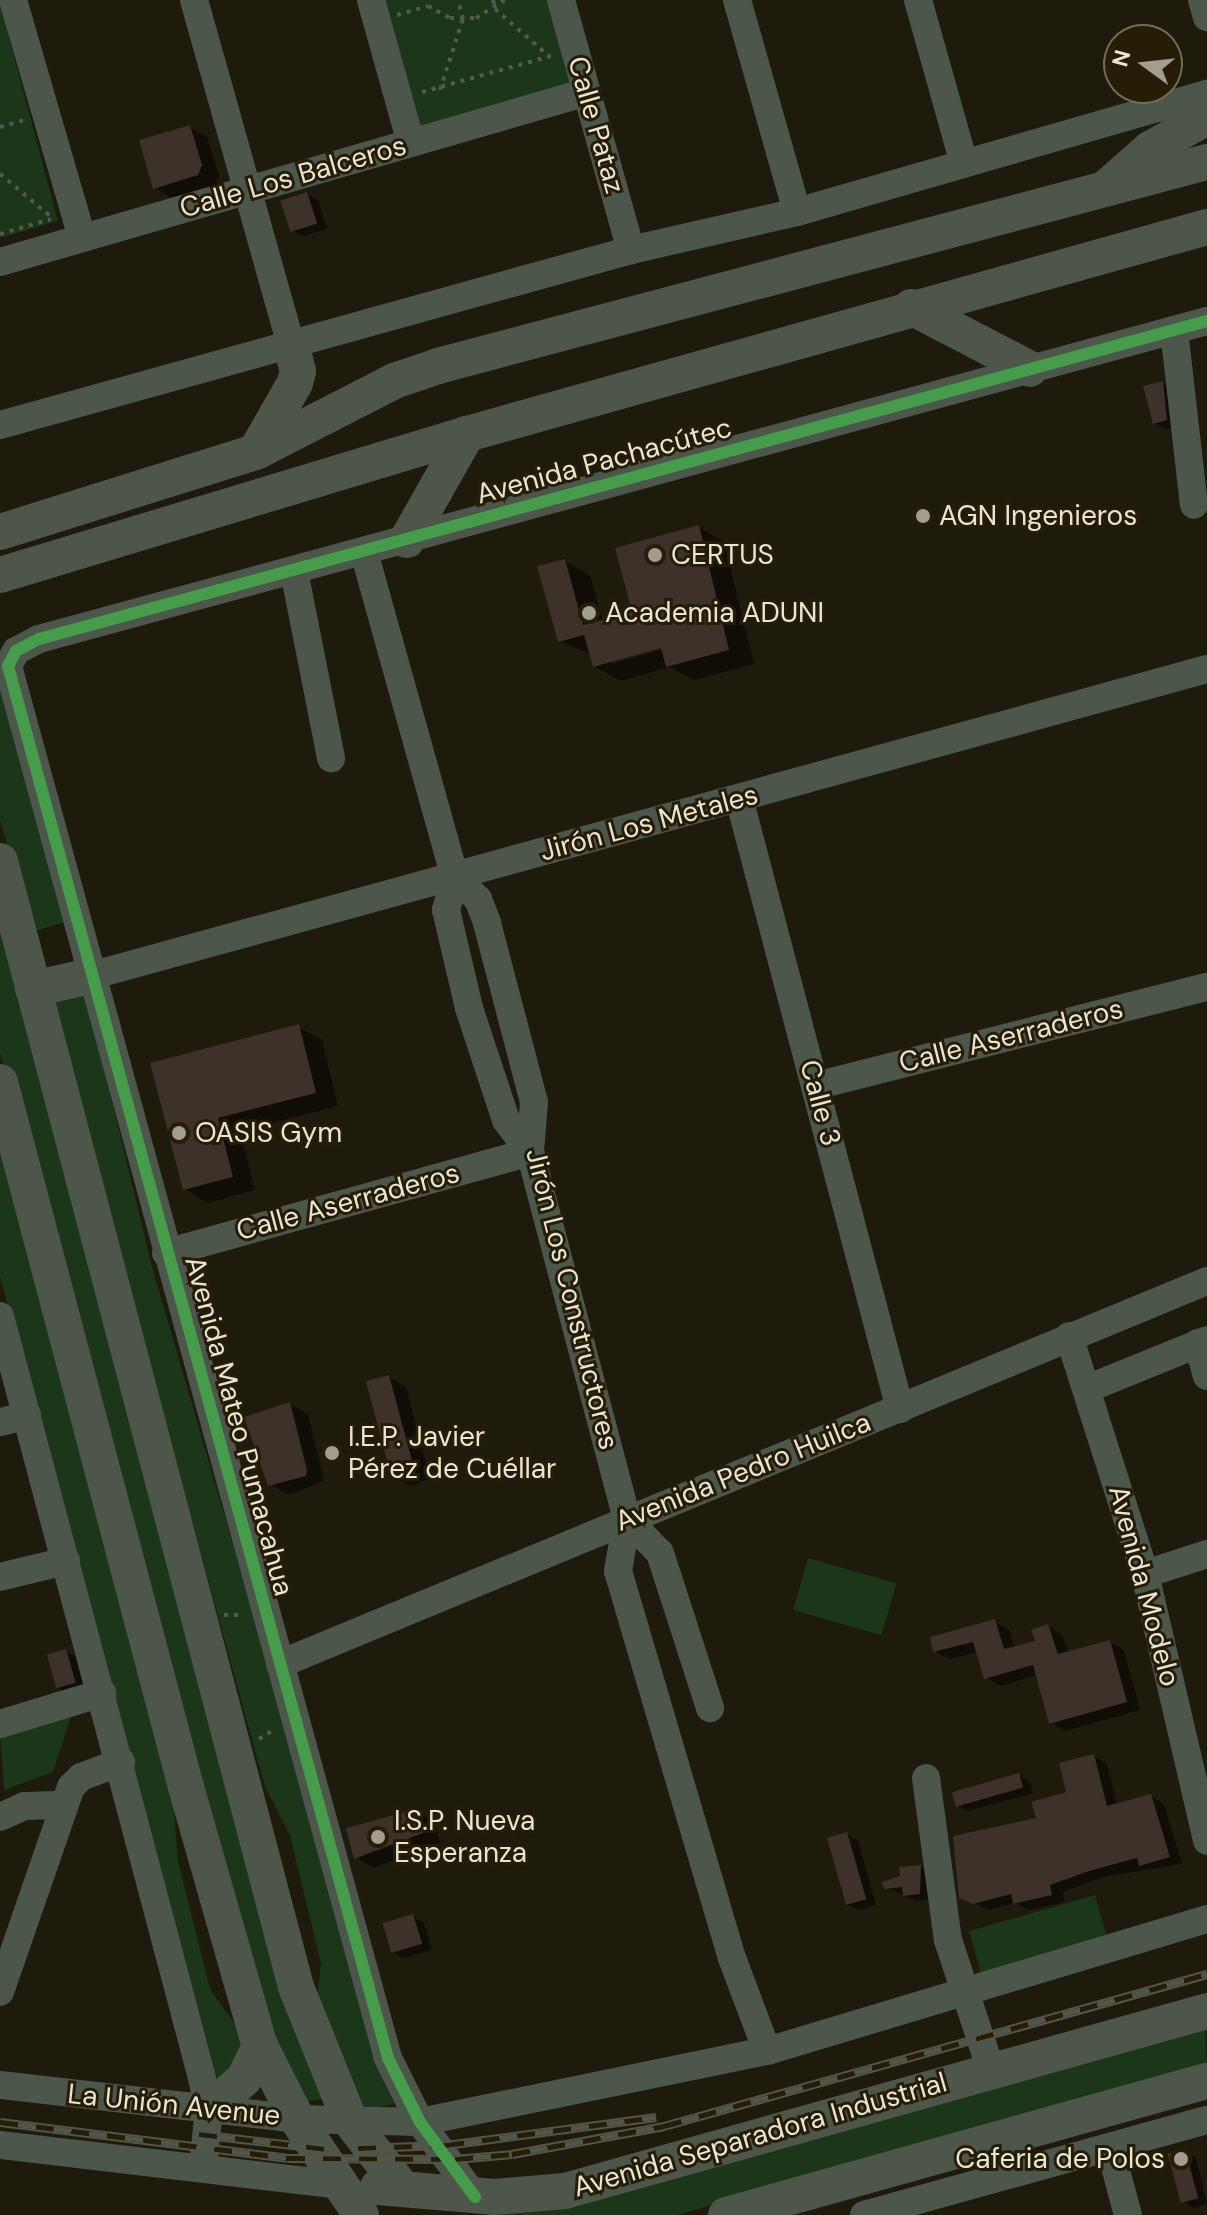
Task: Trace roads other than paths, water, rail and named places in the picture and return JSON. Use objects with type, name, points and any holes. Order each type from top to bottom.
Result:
[{"type":"main road","points":[[1104,191],[1150,149],[1207,117]]},
{"type":"main road","points":[[0,532],[256,452],[394,381],[438,366],[1207,162]]},
{"type":"main road","points":[[0,575],[467,434],[911,307],[1207,227]]},
{"type":"main road","points":[[911,307],[1030,369]]},
{"type":"main road","points":[[256,452],[295,383],[298,371],[291,345]]},
{"type":"main road","points":[[407,540],[467,434]]},
{"type":"main road","points":[[0,861],[296,1987],[349,2119],[398,2202]]},
{"type":"main road","points":[[33,989],[90,976]]},
{"type":"main road","points":[[0,1082],[162,1698],[260,2046],[297,2119],[361,2215]]},
{"type":"main road","points":[[162,1698],[216,1682]]},
{"type":"main road","name":"Avenida Separadora Industrial","points":[[342,2185],[398,2202],[437,2192],[481,2206],[565,2191],[1207,2011]]},
{"type":"main road","points":[[209,2109],[244,2079],[260,2046]]},
{"type":"main road","points":[[726,2215],[1207,2081]]},
{"type":"street","points":[[13,0],[82,238]]},
{"type":"street","points":[[194,0],[291,345]]},
{"type":"street","name":"Calle Pataz","points":[[561,0],[564,56],[587,92],[631,250]]},
{"type":"street","points":[[737,0],[797,212]]},
{"type":"street","points":[[1202,0],[1207,17]]},
{"type":"street","points":[[922,1],[964,164]]},
{"type":"street","points":[[389,12],[411,143]]},
{"type":"street","name":"Calle Los Balceros","points":[[0,262],[587,92]]},
{"type":"street","points":[[0,425],[631,250],[797,212],[1207,94]]},
{"type":"street","name":"Avenida Pachacútec","points":[[16,651],[39,639],[1207,321]]},
{"type":"street","points":[[1174,330],[1194,505]]},
{"type":"street","name":"Jirón Los Constructores","points":[[364,552],[455,877],[478,899],[487,923],[534,1102],[530,1152],[627,1519],[618,1571],[732,1958],[767,2051]]},
{"type":"street","points":[[294,571],[331,758]]},
{"type":"street","name":"Avenida Mateo Pumacahua","points":[[16,651],[7,675],[388,2058],[420,2122],[481,2206]]},
{"type":"street","name":"Jirón Los Metales","points":[[90,976],[1207,669]]},
{"type":"street","name":"Calle 3","points":[[739,798],[900,1409]]},
{"type":"street","points":[[455,877],[446,910],[469,1008],[506,1120],[530,1152]]},
{"type":"street","name":"Calle Aserraderos","points":[[815,1086],[1207,987]]},
{"type":"street","name":"Calle Aserraderos","points":[[166,1253],[530,1152]]},
{"type":"street","name":"Avenida Pedro Huilca","points":[[280,1664],[1207,1281]]},
{"type":"street","points":[[0,1316],[14,1419],[66,1561],[121,1762],[209,2109],[203,2167]]},
{"type":"street","name":"Avenida Modelo","points":[[1069,1336],[1089,1388],[1145,1574],[1207,1841]]},
{"type":"street","points":[[1089,1388],[1202,1342],[1207,1376]]},
{"type":"street","points":[[627,1519],[660,1553],[710,1708]]},
{"type":"street","points":[[1145,1574],[1207,1554]]},
{"type":"street","points":[[0,1577],[66,1561]]},
{"type":"street","points":[[0,1724],[102,1693]]},
{"type":"street","points":[[0,1992],[63,1805],[81,1777],[121,1762]]},
{"type":"street","points":[[926,1778],[948,1940],[991,2070]]},
{"type":"street","points":[[0,1817],[25,1806],[63,1805]]},
{"type":"street","points":[[349,2119],[420,2122],[767,2051],[1207,1919]]},
{"type":"street","name":"La Unión Avenue","points":[[0,2085],[297,2119],[349,2119]]},
{"type":"street","points":[[881,2213],[1207,2120]]},
{"type":"street","name":"La Unión Avenue","points":[[0,2145],[342,2185]]},
{"type":"street","points":[[1110,2148],[1128,2215]]},
{"type":"railway","points":[[0,2122],[287,2158],[455,2159],[512,2154],[664,2126],[1207,1974]]},
{"type":"railway","points":[[358,2148],[446,2145],[656,2117]]},
{"type":"railway","points":[[199,2134],[326,2149]]},
{"type":"place","name":"AGN Ingenieros","points":[[923,516]]},
{"type":"place","name":"CERTUS","points":[[655,555]]},
{"type":"place","name":"Academia ADUNI","points":[[589,613]]},
{"type":"place","name":"OASIS Gym","points":[[179,1133]]},
{"type":"place","name":"I.E.P. Javier Pérez de Cuéllar","points":[[332,1453]]},
{"type":"place","name":"I.S.P. Nueva Esperanza","points":[[378,1837]]},
{"type":"place","name":"Caferia de Polos","points":[[1181,2159]]}]
